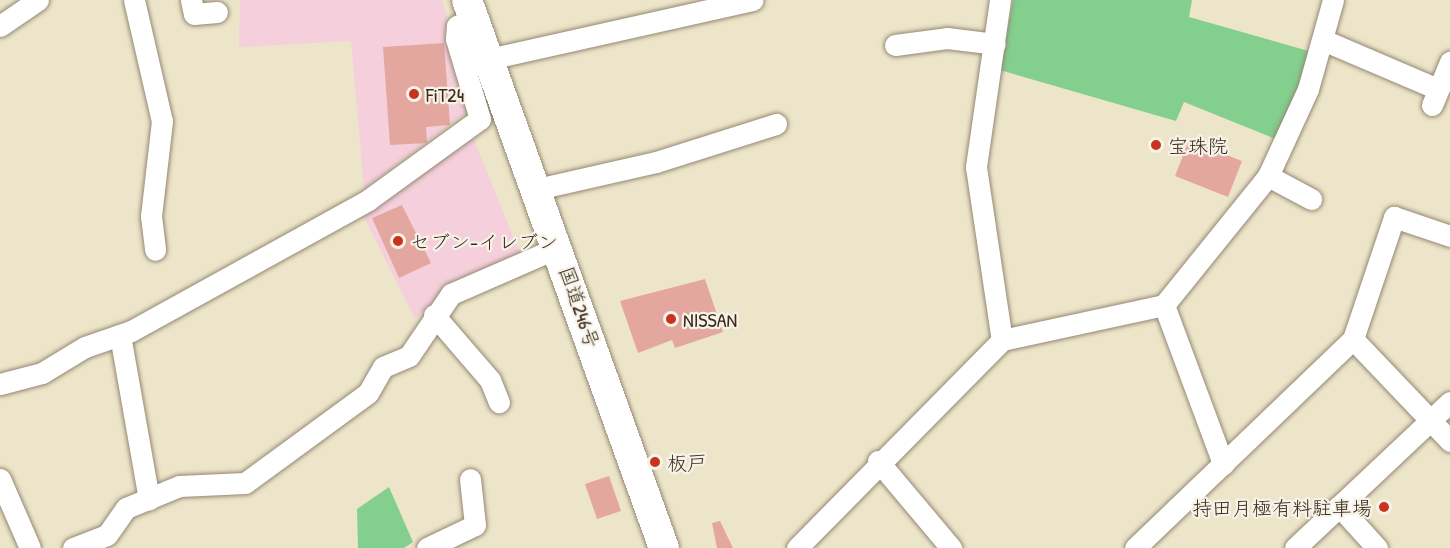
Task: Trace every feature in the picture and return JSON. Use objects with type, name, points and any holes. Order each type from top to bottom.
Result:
[{"type":"highway","name":"国道246号","points":[[471,9],[559,248],[664,548]]},
{"type":"street","points":[[0,26],[39,0]]},
{"type":"street","points":[[134,0],[162,121],[151,216],[155,250]]},
{"type":"street","points":[[190,0],[194,14],[217,12]]},
{"type":"street","points":[[489,59],[752,0]]},
{"type":"street","points":[[1000,0],[996,44],[976,167],[1002,340]]},
{"type":"street","points":[[797,548],[878,461],[1002,340],[1164,305],[1268,176],[1308,89],[1334,0]]},
{"type":"street","points":[[0,384],[42,374],[85,347],[120,335],[368,200],[480,119],[456,39],[457,26],[471,9]]},
{"type":"street","points":[[895,45],[946,38],[996,44]]},
{"type":"street","points":[[1323,40],[1435,98],[1450,62]]},
{"type":"street","points":[[537,189],[656,162],[776,124]]},
{"type":"street","points":[[1268,176],[1311,199]]},
{"type":"street","points":[[1135,548],[1353,339],[1394,216],[1450,236]]},
{"type":"street","points":[[73,548],[107,535],[126,508],[179,486],[245,483],[368,393],[383,367],[409,356],[450,294],[559,248]]},
{"type":"street","points":[[1164,305],[1223,464]]},
{"type":"street","points":[[434,315],[490,380],[500,402]]},
{"type":"street","points":[[120,335],[149,499]]},
{"type":"street","points":[[1353,339],[1450,441]]},
{"type":"street","points":[[1296,548],[1450,402]]},
{"type":"street","points":[[878,461],[951,548]]},
{"type":"street","points":[[427,548],[476,525],[470,479]]},
{"type":"street","points":[[0,480],[30,548]]},
{"type":"street","points":[[1339,506],[1377,548]]},
{"type":"shaded area","points":[[240,0],[442,0],[470,110],[364,189],[351,41],[239,47]]},
{"type":"shaded area","points":[[472,135],[521,256],[447,288],[415,319],[362,213]]},
{"type":"green space","points":[[1013,0],[1192,0],[1189,17],[1312,52],[1278,140],[1184,102],[1176,121],[1000,70]]},
{"type":"green space","points":[[389,487],[413,542],[404,548],[358,548],[357,509]]},
{"type":"building","points":[[444,43],[450,125],[426,127],[427,143],[390,145],[383,47]]},
{"type":"building","points":[[1189,140],[1242,161],[1228,197],[1175,176]]},
{"type":"building","points":[[402,205],[431,263],[399,278],[372,218]]},
{"type":"building","points":[[705,279],[723,332],[675,348],[672,340],[638,353],[620,301]]},
{"type":"building","points":[[609,476],[621,511],[597,519],[585,484]]},
{"type":"building","points":[[720,521],[733,548],[717,548],[712,523]]},
{"type":"place","name":"FiT24","points":[[414,94]]},
{"type":"place","name":"宝珠院","points":[[1156,145]]},
{"type":"place","name":"セブン-イレブン","points":[[398,241]]},
{"type":"place","name":"NISSAN","points":[[671,319]]},
{"type":"place","name":"板戸","points":[[655,462]]},
{"type":"place","name":"持田月極有料駐車場","points":[[1384,507]]}]
